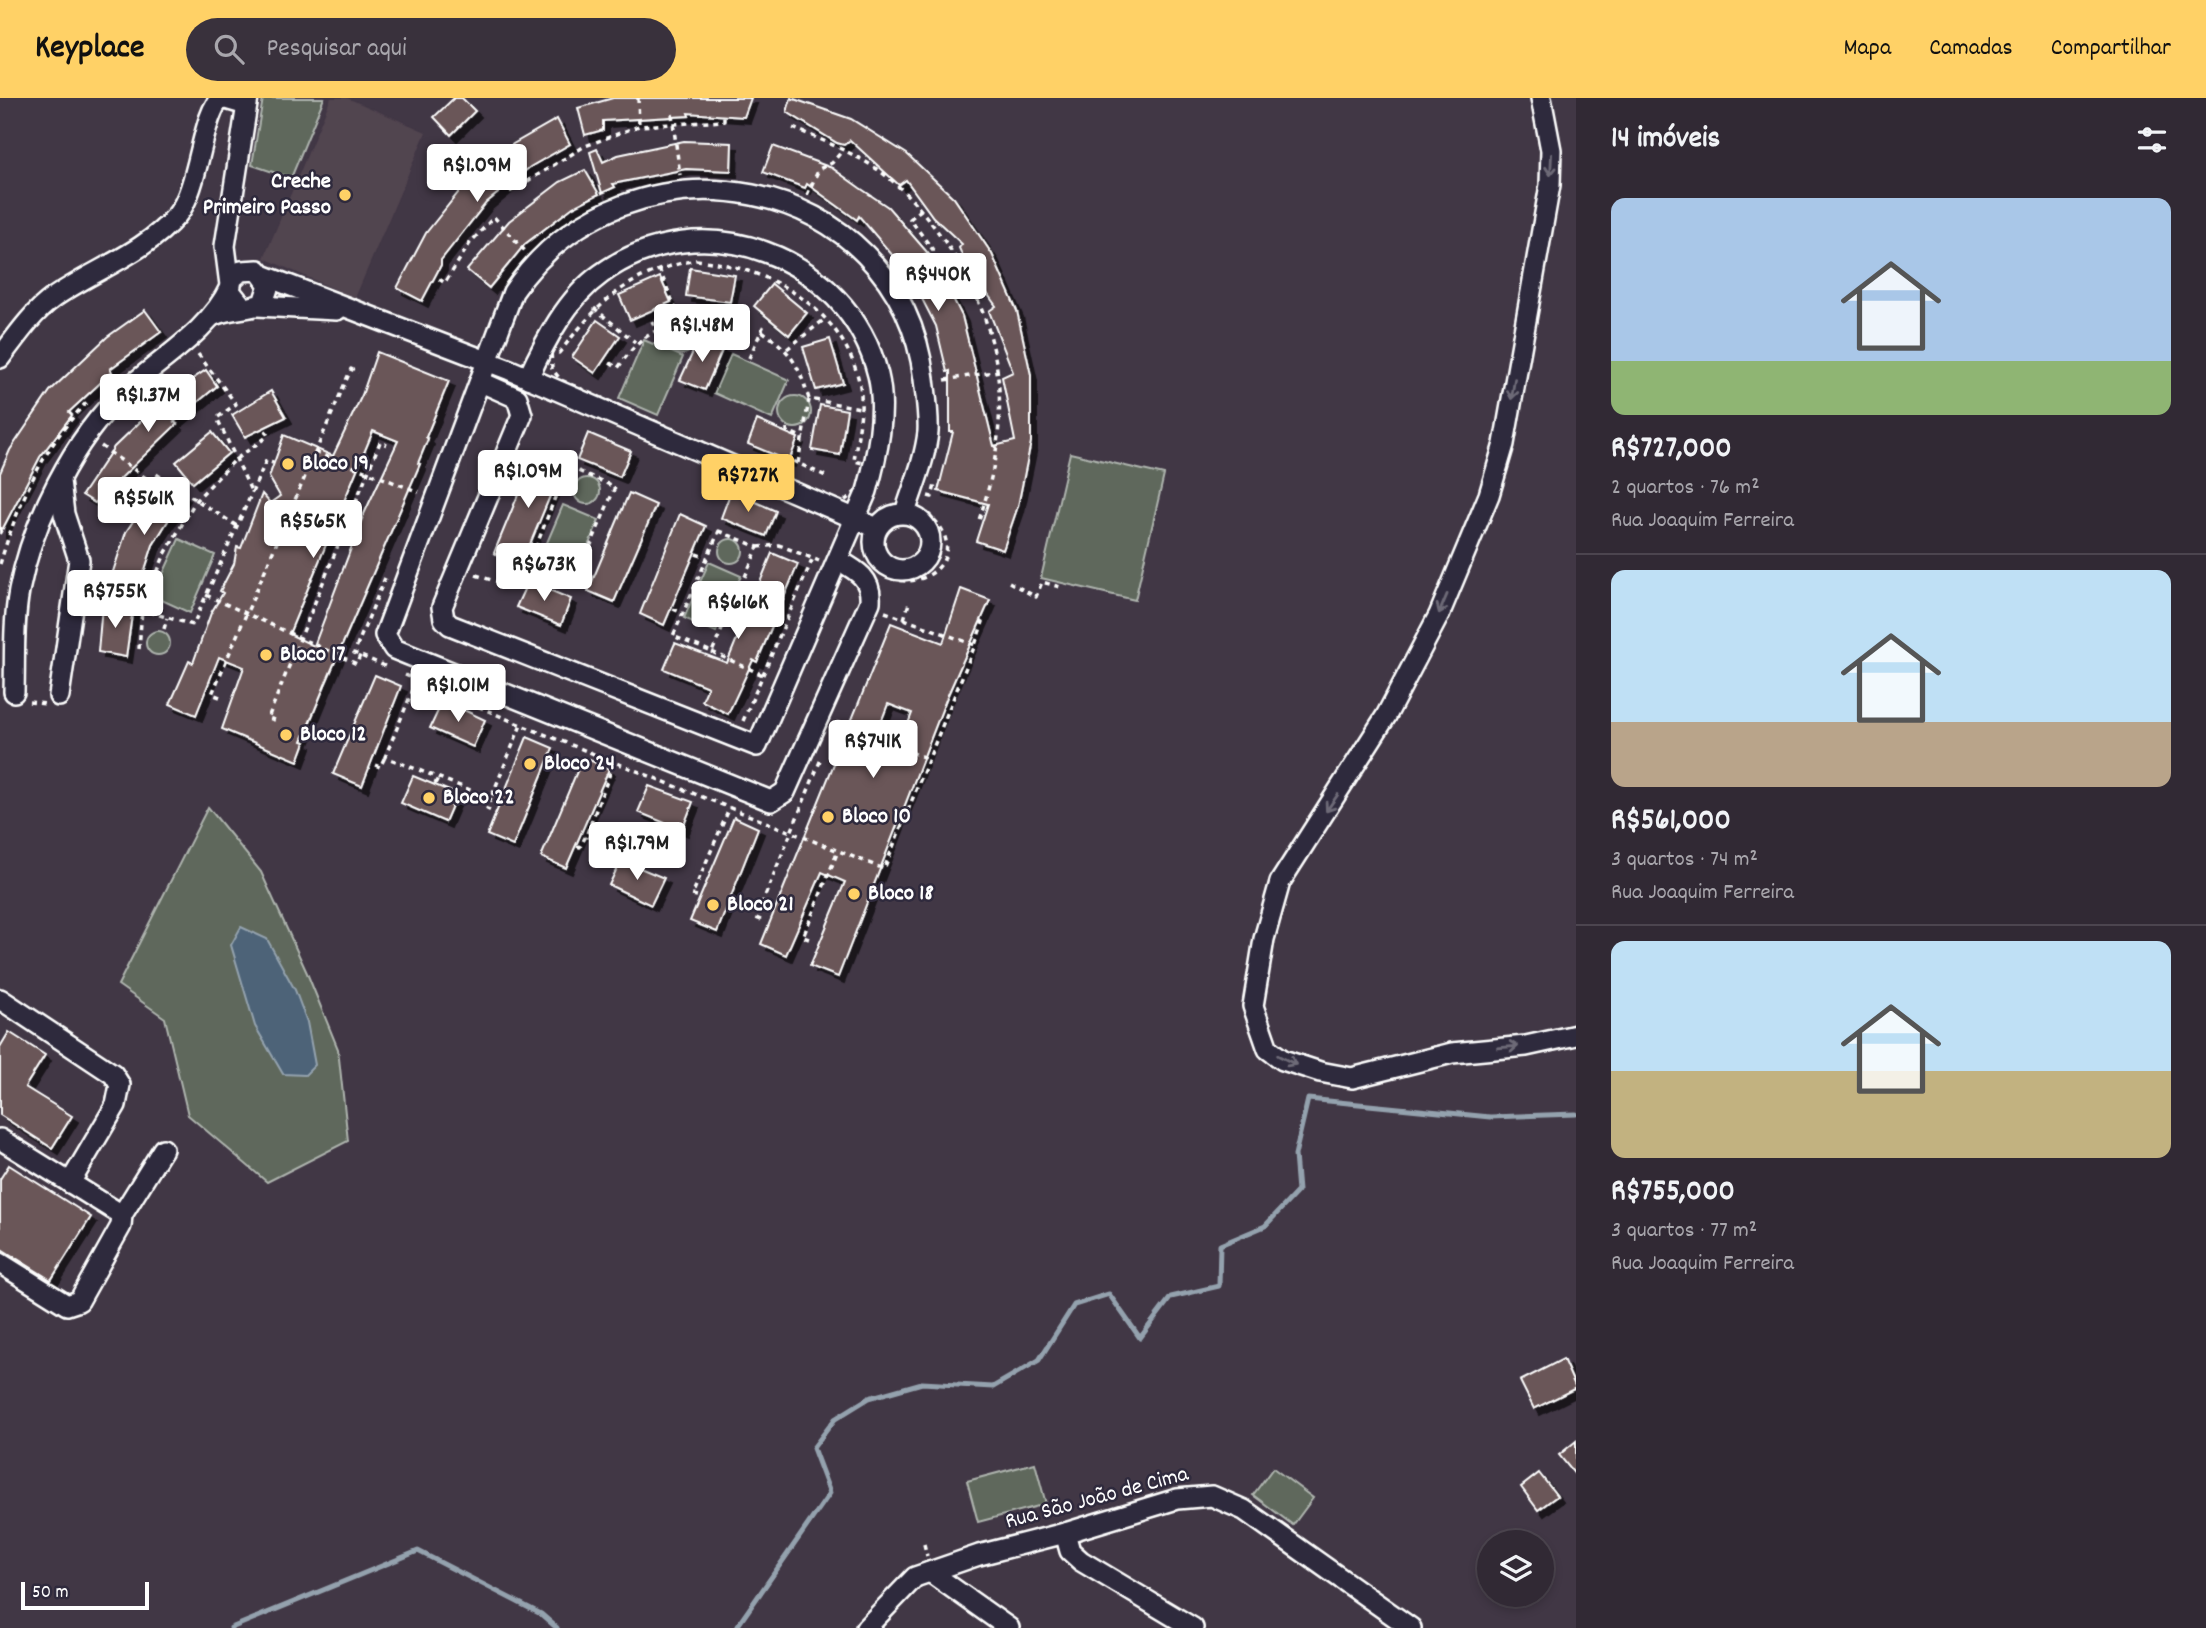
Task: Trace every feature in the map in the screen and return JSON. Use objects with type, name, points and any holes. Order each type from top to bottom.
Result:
[{"type":"street","points":[[0,358],[23,328],[53,299],[148,241],[178,215],[195,184],[212,107],[222,98],[247,101],[225,246],[233,297],[250,306]]},
{"type":"street","points":[[1541,98],[1551,150],[1549,186],[1504,444],[1489,495],[1438,615],[1386,716],[1280,882],[1264,939],[1253,1006],[1261,1036],[1275,1055],[1302,1068],[1352,1078],[1452,1053],[1526,1046],[1576,1035]]},
{"type":"street","points":[[838,560],[862,574],[868,582],[870,602],[785,792],[771,801],[394,649],[387,642],[386,628],[481,382],[504,313],[523,278],[580,226],[609,208],[640,197],[682,190],[721,190],[773,200],[822,222],[865,253],[882,273],[905,309],[922,361],[928,432],[918,478],[905,513]]},
{"type":"street","points":[[481,382],[517,398],[522,415],[442,607],[444,619],[450,625],[755,746],[762,741],[838,560],[864,526],[905,513],[921,521],[930,537],[927,554],[915,567],[897,570],[881,561],[864,526],[867,491],[875,461],[881,401],[879,378],[869,346],[852,318],[819,282],[778,256],[743,245],[705,239],[675,242],[619,263],[584,288],[567,309],[528,378]]},
{"type":"street","points":[[225,246],[230,255],[257,272],[352,311],[487,360],[864,526]]},
{"type":"street","points":[[20,697],[15,625],[27,557],[60,480],[81,441],[102,413],[213,315],[236,274],[257,272]]},
{"type":"street","points":[[250,306],[269,292],[257,272]]},
{"type":"street","points":[[213,315],[250,306],[352,311]]},
{"type":"street","points":[[55,700],[79,560],[64,514],[60,480]]},
{"type":"street","points":[[0,999],[114,1074],[120,1085],[116,1105],[70,1183]]},
{"type":"street","points":[[0,1139],[122,1215]]},
{"type":"street","points":[[0,1263],[67,1305],[79,1301],[121,1226],[122,1215],[163,1149]]},
{"type":"street","name":"Rua São João de Cima","points":[[866,1628],[915,1577],[979,1555],[1065,1533],[1177,1499],[1212,1496],[1244,1510],[1411,1628]]},
{"type":"street","points":[[1065,1533],[1070,1551],[1081,1561],[1193,1628]]},
{"type":"street","points":[[930,1572],[1009,1628]]},
{"type":"path","points":[[638,98],[639,126]]},
{"type":"path","points":[[503,187],[508,192],[559,159],[639,126],[723,121],[724,112]]},
{"type":"path","points":[[672,114],[681,180]]},
{"type":"path","points":[[793,128],[875,168],[922,209],[957,259],[984,312],[999,371],[1000,432],[979,520]]},
{"type":"path","points":[[555,151],[559,159]]},
{"type":"path","points":[[805,200],[819,169],[832,163],[842,151]]},
{"type":"path","points":[[897,275],[933,250],[909,219],[922,209]]},
{"type":"path","points":[[439,279],[445,283],[470,243],[494,217],[530,257]]},
{"type":"path","points":[[696,260],[729,263],[794,291],[825,319],[841,339],[854,364],[860,388],[855,461],[867,464],[860,488],[842,503],[832,501],[561,380],[552,369],[551,348],[559,353],[594,308],[626,285],[659,269],[696,260]]},
{"type":"path","points":[[659,269],[681,321]]},
{"type":"path","points":[[594,308],[635,342]]},
{"type":"path","points":[[610,363],[618,368],[635,342],[657,331],[681,321],[709,320],[709,309]]},
{"type":"path","points":[[787,348],[825,319]]},
{"type":"path","points":[[652,321],[657,331]]},
{"type":"path","points":[[749,358],[764,325]]},
{"type":"path","points":[[762,331],[787,348],[801,372],[809,399],[809,429],[796,462],[828,477]]},
{"type":"path","points":[[193,347],[236,404],[217,418],[252,494]]},
{"type":"path","points":[[801,372],[807,368]]},
{"type":"path","points":[[220,696],[212,694],[235,639],[284,532],[351,369],[358,373]]},
{"type":"path","points":[[945,380],[999,371]]},
{"type":"path","points":[[0,564],[5,540],[28,485],[59,434],[100,390]]},
{"type":"path","points":[[809,399],[860,408]]},
{"type":"path","points":[[787,428],[787,431],[804,438]]},
{"type":"path","points":[[139,649],[142,610],[156,576],[196,500],[217,475],[268,436],[265,430]]},
{"type":"path","points":[[107,438],[100,446],[150,481],[156,474],[237,526]]},
{"type":"path","points":[[275,720],[268,718],[337,556],[380,442],[387,445]]},
{"type":"path","points":[[315,452],[421,493]]},
{"type":"path","points":[[87,594],[193,625],[267,461],[273,463]]},
{"type":"path","points":[[471,586],[476,575],[505,584],[528,568],[567,466],[615,486],[573,588],[528,568]]},
{"type":"path","points":[[590,476],[592,468]]},
{"type":"path","points":[[306,475],[311,477]]},
{"type":"path","points":[[551,488],[558,491]]},
{"type":"path","points":[[245,509],[251,511]]},
{"type":"path","points":[[604,513],[611,515]]},
{"type":"path","points":[[179,518],[184,521]]},
{"type":"path","points":[[864,526],[874,564],[895,582],[922,580],[937,569],[945,552]]},
{"type":"path","points":[[712,652],[727,625],[758,547],[719,531],[673,636],[763,675]]},
{"type":"path","points":[[738,539],[741,533]]},
{"type":"path","points":[[528,543],[536,547]]},
{"type":"path","points":[[696,554],[707,558]]},
{"type":"path","points":[[740,727],[813,558]]},
{"type":"path","points":[[219,566],[225,569]]},
{"type":"path","points":[[582,566],[587,569]]},
{"type":"path","points":[[748,571],[753,573]]},
{"type":"path","points":[[151,574],[156,576]]},
{"type":"path","points":[[549,590],[553,579]]},
{"type":"path","points":[[1009,582],[1036,597],[1042,582],[1060,587]]},
{"type":"path","points":[[259,584],[264,586]]},
{"type":"path","points":[[206,595],[356,664],[360,655]]},
{"type":"path","points":[[904,619],[910,600]]},
{"type":"path","points":[[880,621],[887,603]]},
{"type":"path","points":[[673,609],[683,613]]},
{"type":"path","points":[[884,612],[975,645]]},
{"type":"path","points":[[164,629],[167,617]]},
{"type":"path","points":[[134,632],[140,632]]},
{"type":"path","points":[[235,639],[241,641]]},
{"type":"path","points":[[694,654],[697,646]]},
{"type":"path","points":[[291,662],[297,664]]},
{"type":"path","points":[[375,765],[380,767],[385,757],[401,712],[417,680]]},
{"type":"path","points":[[20,697],[55,700]]},
{"type":"path","points":[[832,734],[841,713]]},
{"type":"path","points":[[837,722],[928,759]]},
{"type":"path","points":[[496,813],[487,809],[511,756],[521,725]]},
{"type":"path","points":[[385,757],[491,797]]},
{"type":"path","points":[[761,920],[756,918],[782,862],[822,758]]},
{"type":"path","points":[[577,846],[580,847],[586,836],[601,790],[614,763]]},
{"type":"path","points":[[435,784],[438,778]]},
{"type":"path","points":[[697,897],[692,895],[719,839],[730,807]]},
{"type":"path","points":[[586,836],[642,860],[640,864]]},
{"type":"path","points":[[809,939],[803,937],[838,851]]},
{"type":"path","points":[[826,882],[832,884]]},
{"type":"shaded area","name":"Creche Primeiro Passo","points":[[331,98],[347,98],[426,132],[355,298],[264,258]]},
{"type":"green space","points":[[263,98],[324,98],[291,178],[252,165]]},
{"type":"green space","points":[[682,326],[692,330],[696,340],[692,350],[682,354],[672,350],[668,340],[672,330]]},
{"type":"green space","points":[[644,340],[683,357],[658,415],[619,398]]},
{"type":"green space","points":[[731,354],[789,380],[772,419],[714,393]]},
{"type":"green space","points":[[795,396],[806,401],[811,412],[806,423],[795,428],[784,423],[779,412],[784,401]]},
{"type":"green space","points":[[1070,453],[1164,475],[1135,600],[1041,578]]},
{"type":"green space","points":[[587,478],[596,482],[600,491],[596,500],[587,504],[578,500],[574,491],[578,482]]},
{"type":"green space","points":[[563,505],[599,520],[576,575],[540,559]]},
{"type":"green space","points":[[179,539],[215,555],[190,613],[153,596]]},
{"type":"green space","points":[[731,539],[740,542],[743,551],[740,560],[731,563],[722,560],[719,551],[722,542]]},
{"type":"green space","points":[[709,562],[741,576],[716,632],[684,618]]},
{"type":"green space","points":[[158,631],[166,635],[170,643],[166,651],[158,655],[150,651],[146,643],[150,635]]},
{"type":"green space","points":[[208,807],[261,872],[338,1049],[348,1141],[267,1182],[188,1115],[165,1018],[118,985]]},
{"type":"green space","points":[[1035,1463],[1046,1504],[978,1522],[967,1481]]},
{"type":"green space","points":[[1273,1468],[1313,1498],[1293,1525],[1253,1495]]},
{"type":"water","points":[[241,927],[267,939],[295,990],[307,1022],[315,1065],[305,1075],[283,1074],[255,1026],[231,945]]},
{"type":"building","points":[[454,98],[462,98],[475,111],[451,135],[434,117]]},
{"type":"building","points":[[613,98],[751,98],[744,117],[688,113],[689,116],[603,121],[603,130],[585,135],[578,108]]},
{"type":"building","points":[[791,98],[851,119],[907,154],[954,198],[992,254],[1017,311],[1031,375],[1031,442],[1018,506],[1003,550],[976,541],[988,504],[938,491],[953,432],[950,432],[950,371],[947,372],[936,326],[902,260],[899,263],[859,216],[857,220],[807,184],[805,188],[763,172],[773,146],[832,168],[888,207],[933,259],[962,316],[994,446],[1015,441],[1002,377],[1013,372],[989,311],[996,306],[965,262],[959,248],[962,244],[933,217],[906,180],[899,185],[850,140],[844,145],[837,143],[787,112]]},
{"type":"building","points":[[557,119],[570,144],[530,167],[486,203],[441,260],[441,265],[422,301],[397,288],[426,233],[466,183],[513,144]]},
{"type":"building","points":[[684,141],[732,143],[731,171],[686,169],[613,184],[615,187],[602,193],[590,152],[597,149],[603,162],[618,155]]},
{"type":"building","points":[[585,170],[599,194],[573,207],[525,244],[489,288],[467,270],[509,221],[560,182]]},
{"type":"building","points":[[690,268],[735,275],[730,302],[686,296]]},
{"type":"building","points":[[660,277],[671,302],[630,320],[619,295]]},
{"type":"building","points":[[772,284],[807,313],[789,335],[754,306]]},
{"type":"building","points":[[145,310],[161,332],[110,369],[112,372],[69,412],[72,415],[40,457],[0,534],[0,473],[10,450],[50,391],[107,337]]},
{"type":"building","points":[[597,320],[620,336],[595,373],[572,357]]},
{"type":"building","points":[[699,339],[723,348],[705,390],[680,380]]},
{"type":"building","points":[[830,339],[843,383],[816,390],[803,347]]},
{"type":"building","points":[[377,352],[449,381],[426,437],[428,439],[418,463],[420,464],[325,685],[302,741],[305,742],[298,761],[222,729],[244,667],[219,657],[196,715],[170,704],[189,661],[193,663],[211,613],[223,593],[220,591],[234,564],[237,547],[241,548],[262,494],[270,503],[280,496],[269,477],[284,435],[333,456],[362,395]],"holes":[[[373,431],[398,441],[364,514],[314,646],[289,634]]]},
{"type":"building","points":[[206,370],[217,386],[174,422],[177,424],[95,503],[82,495],[114,447],[167,396]]},
{"type":"building","points":[[271,391],[286,417],[245,437],[232,415]]},
{"type":"building","points":[[820,405],[847,410],[840,455],[812,450]]},
{"type":"building","points":[[757,420],[798,438],[789,461],[748,444]]},
{"type":"building","points":[[212,432],[229,453],[193,483],[176,462]]},
{"type":"building","points":[[588,433],[631,451],[620,477],[577,460]]},
{"type":"building","points":[[535,454],[562,467],[521,566],[494,553]]},
{"type":"building","points":[[160,480],[184,495],[153,545],[137,594],[109,584],[126,532]]},
{"type":"building","points":[[731,491],[776,511],[766,536],[721,518]]},
{"type":"building","points":[[629,493],[656,505],[614,602],[588,591]]},
{"type":"building","points":[[680,514],[706,526],[664,625],[640,614]]},
{"type":"building","points":[[772,553],[798,564],[757,662],[753,660],[728,714],[702,701],[708,687],[664,669],[675,643],[727,663]]},
{"type":"building","points":[[528,581],[571,599],[561,625],[516,607]]},
{"type":"building","points":[[961,589],[990,600],[947,697],[838,977],[810,966],[845,882],[822,872],[786,955],[761,944],[891,623],[943,643]],"holes":[[[888,704],[912,713],[896,756],[872,746]]]},
{"type":"building","points":[[102,606],[133,608],[126,657],[98,652]]},
{"type":"building","points":[[375,675],[401,686],[362,786],[333,774]]},
{"type":"building","points":[[443,700],[485,720],[473,747],[430,728]]},
{"type":"building","points":[[527,737],[553,748],[513,846],[487,835]]},
{"type":"building","points":[[583,757],[609,769],[566,868],[541,857]]},
{"type":"building","name":"Bloco 22","points":[[413,776],[457,794],[445,822],[401,803]]},
{"type":"building","points":[[649,786],[693,802],[682,830],[638,812]]},
{"type":"building","points":[[734,817],[758,828],[717,932],[690,921]]},
{"type":"building","points":[[621,860],[664,878],[651,905],[609,885]]},
{"type":"building","points":[[9,1032],[45,1055],[25,1087],[72,1116],[52,1148],[0,1115],[0,1047]]},
{"type":"building","points":[[9,1165],[91,1217],[51,1280],[0,1248],[0,1179]]},
{"type":"building","points":[[1563,1359],[1576,1388],[1534,1409],[1520,1381]]},
{"type":"building","points":[[1576,1441],[1576,1476],[1559,1455]]},
{"type":"building","points":[[1539,1473],[1557,1496],[1538,1510],[1521,1487]]},
{"type":"waterway","points":[[736,1628],[830,1493],[813,1448],[835,1419],[869,1398],[922,1383],[993,1387],[1039,1360],[1074,1305],[1109,1294],[1140,1338],[1171,1297],[1219,1286],[1220,1245],[1265,1226],[1298,1191],[1295,1155],[1308,1099],[1490,1117],[1576,1114]]},
{"type":"waterway","points":[[231,1628],[418,1551],[541,1614],[557,1628]]},
{"type":"place","name":"Creche Primeiro Passo","points":[[345,195]]},
{"type":"place","name":"Bloco 19","points":[[288,464]]},
{"type":"place","name":"Bloco 17","points":[[266,655]]},
{"type":"place","name":"Bloco 12","points":[[286,735]]},
{"type":"place","name":"Bloco 24","points":[[530,764]]},
{"type":"place","name":"Bloco 22","points":[[429,798]]},
{"type":"place","name":"Bloco 10","points":[[828,817]]},
{"type":"place","name":"Bloco 18","points":[[854,894]]},
{"type":"place","name":"Bloco 21","points":[[713,905]]}]
